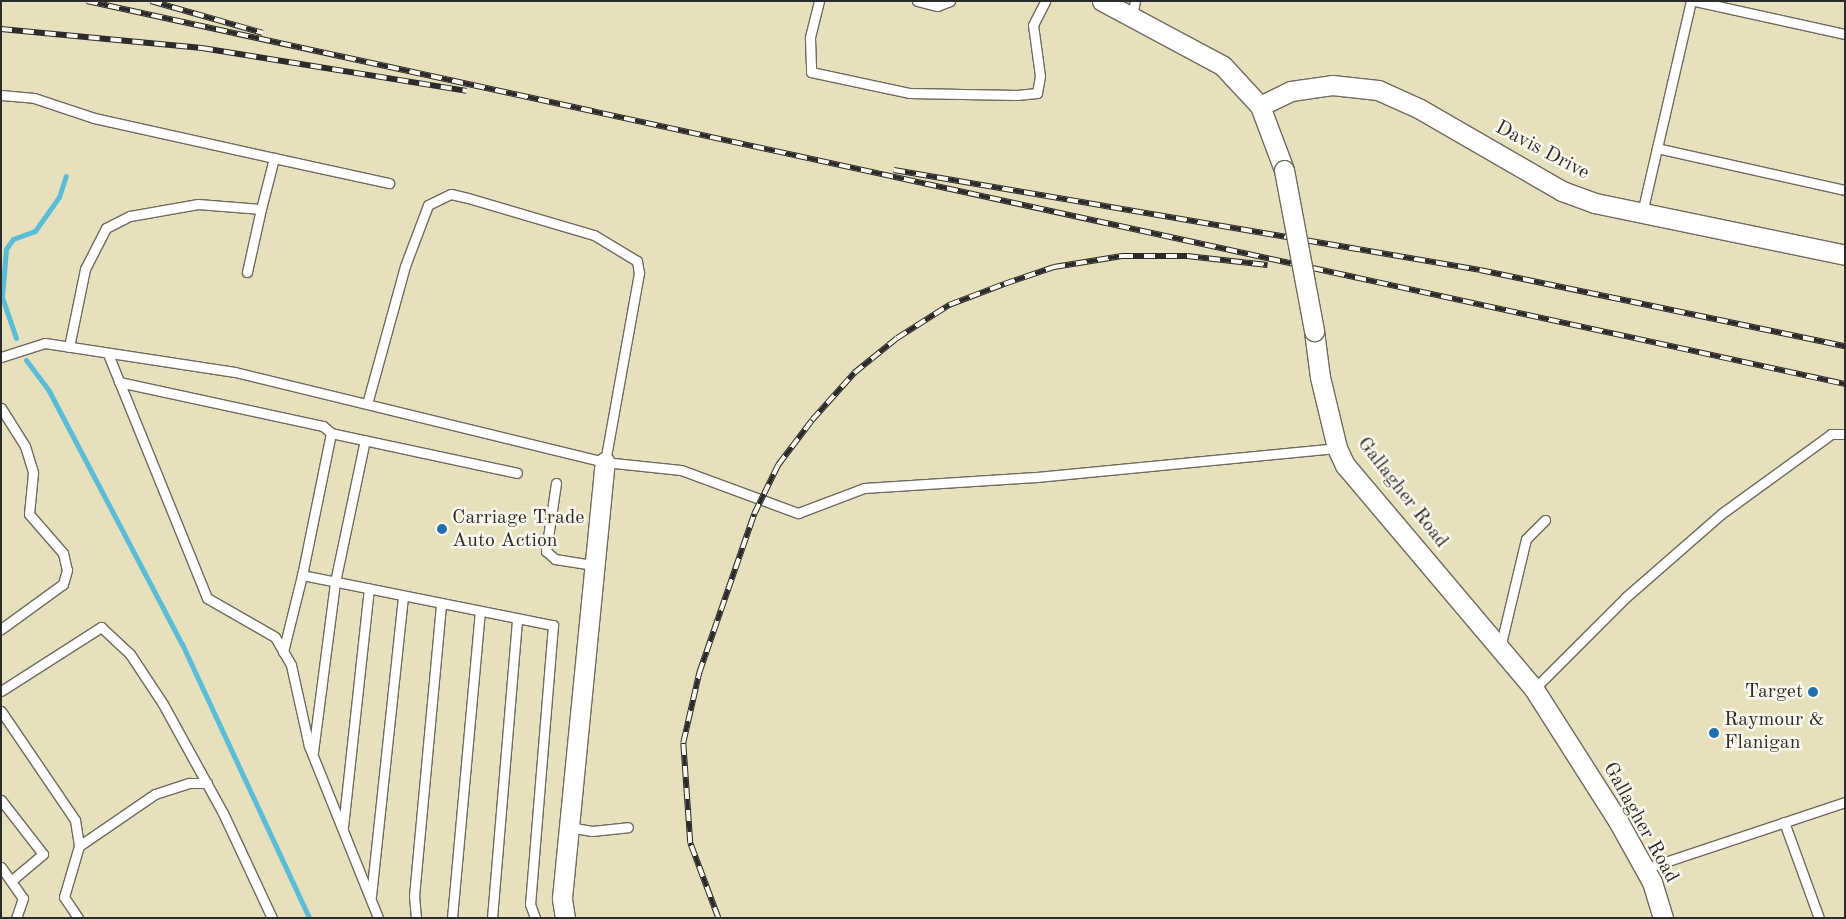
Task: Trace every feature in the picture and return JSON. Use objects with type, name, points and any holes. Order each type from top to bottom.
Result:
[{"type":"street","name":"Gallagher Road","points":[[1102,1],[1133,8],[1223,66],[1260,106],[1284,170],[1337,448],[1345,464],[1534,689],[1644,869],[1663,918]]},
{"type":"street","name":"Davis Drive","points":[[1260,106],[1291,91],[1332,85],[1378,90],[1420,109],[1562,191],[1642,213],[1845,255]]},
{"type":"street","points":[[565,918],[562,898],[604,462]]},
{"type":"lane","points":[[819,1],[810,38],[811,72],[909,93],[1018,95],[1037,93],[1040,76],[1033,26],[1045,1]]},
{"type":"lane","points":[[917,1],[937,6],[950,1]]},
{"type":"lane","points":[[1642,213],[1691,1]]},
{"type":"lane","points":[[1695,1],[1845,34]]},
{"type":"lane","points":[[1,95],[34,98],[94,118],[389,183]]},
{"type":"lane","points":[[1657,148],[1845,190]]},
{"type":"lane","points":[[248,272],[274,158]]},
{"type":"lane","points":[[368,404],[405,266],[428,205],[451,194],[468,198],[594,235],[637,261],[639,273],[604,462]]},
{"type":"lane","points":[[69,347],[85,269],[106,228],[130,216],[198,204],[261,209]]},
{"type":"lane","points":[[1,357],[45,343],[235,372],[604,462],[681,470],[798,513],[864,488],[1036,477],[1337,448]]},
{"type":"lane","points":[[108,354],[207,598],[275,637],[291,666],[312,754],[378,918]]},
{"type":"lane","points":[[119,382],[323,426],[331,433],[517,473]]},
{"type":"lane","points":[[1,408],[25,446],[33,473],[29,514],[63,553],[67,570],[63,584],[1,629]]},
{"type":"lane","points":[[284,652],[331,433]]},
{"type":"lane","points":[[1534,689],[1700,531],[1831,434],[1845,434]]},
{"type":"lane","points":[[312,754],[336,582],[365,440]]},
{"type":"lane","points":[[556,483],[546,551],[556,559],[594,565]]},
{"type":"lane","points":[[1500,648],[1526,539],[1545,520]]},
{"type":"lane","points":[[302,575],[554,625],[530,904],[535,918]]},
{"type":"lane","points":[[342,829],[369,588]]},
{"type":"lane","points":[[371,899],[404,596]]},
{"type":"lane","points":[[416,918],[414,896],[441,604]]},
{"type":"lane","points":[[452,918],[480,611]]},
{"type":"lane","points":[[492,918],[517,619]]},
{"type":"lane","points":[[1,691],[101,627],[130,654],[207,783],[272,918]]},
{"type":"lane","points":[[1,711],[75,820],[79,846],[64,897],[78,918]]},
{"type":"lane","points":[[79,846],[155,794],[189,783],[207,783]]},
{"type":"lane","points":[[1,800],[43,854],[12,880]]},
{"type":"lane","points":[[1644,869],[1845,802]]},
{"type":"lane","points":[[1784,822],[1819,918]]},
{"type":"lane","points":[[569,827],[592,831],[628,827]]},
{"type":"lane","points":[[1,867],[23,898],[16,918]]},
{"type":"waterway","points":[[16,338],[2,297],[6,249],[13,239],[35,231],[59,197],[66,176]]},
{"type":"waterway","points":[[26,360],[49,391],[182,644],[309,918]]},
{"type":"railway","points":[[87,1],[1845,384]]},
{"type":"railway","points":[[151,1],[263,33]]},
{"type":"railway","points":[[1,29],[202,48],[467,91]]},
{"type":"railway","points":[[894,170],[1480,270],[1845,346]]},
{"type":"railway","points":[[718,918],[690,843],[683,743],[699,673],[754,514],[778,465],[812,420],[854,373],[897,338],[949,305],[1004,284],[1054,267],[1122,256],[1187,256],[1267,265]]},
{"type":"place","name":"Carriage Trade Auto Action","points":[[442,529]]},
{"type":"place","name":"Target","points":[[1813,692]]},
{"type":"place","name":"Raymour & Flanigan","points":[[1714,733]]}]
